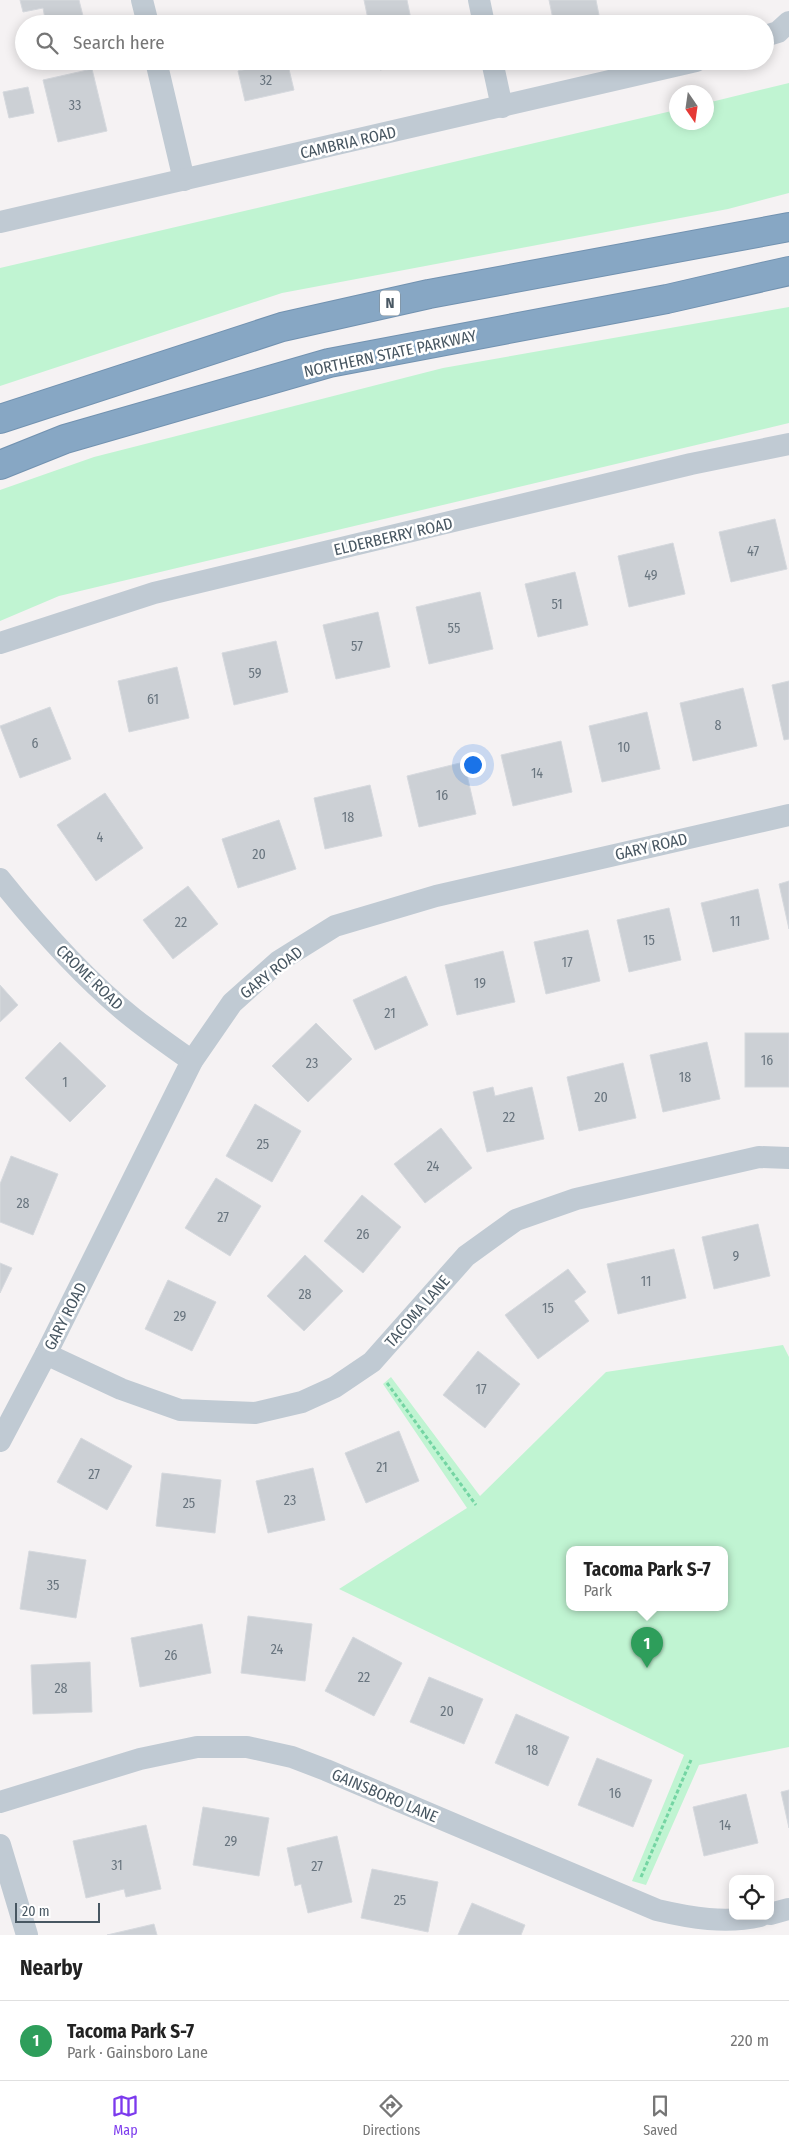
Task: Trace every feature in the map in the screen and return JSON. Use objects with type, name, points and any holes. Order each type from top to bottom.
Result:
[{"type":"highway","points":[[712,240],[789,214]]},
{"type":"highway","name":"N","points":[[0,418],[282,327],[428,294],[789,226]]},
{"type":"highway","name":"NORTHERN STATE PARKWAY","points":[[0,465],[65,439],[329,363],[667,299],[789,271]]},
{"type":"highway","points":[[708,289],[789,284]]},
{"type":"street","points":[[142,0],[146,15]]},
{"type":"street","points":[[479,0],[482,15]]},
{"type":"street","points":[[774,33],[789,22]]},
{"type":"street","points":[[158,70],[184,180]]},
{"type":"street","points":[[494,70],[502,107]]},
{"type":"street","name":"CAMBRIA ROAD","points":[[0,222],[658,70]]},
{"type":"street","name":"ELDERBERRY ROAD","points":[[0,643],[154,594],[682,467],[789,444]]},
{"type":"street","name":"GARY ROAD","points":[[0,1442],[192,1061],[232,1002],[279,961],[335,926],[436,896],[789,814]]},
{"type":"street","name":"CROME ROAD","points":[[0,879],[35,922],[90,980],[133,1018],[192,1061]]},
{"type":"street","name":"TACOMA LANE","points":[[46,1354],[122,1390],[180,1410],[255,1413],[302,1402],[335,1387],[372,1362],[466,1256],[516,1220],[586,1196],[759,1157],[789,1158]]},
{"type":"street","name":"GAINSBORO LANE","points":[[0,1802],[140,1759],[196,1747],[247,1747],[292,1757],[326,1770],[657,1910],[696,1919],[729,1919]]},
{"type":"street","points":[[0,1845],[27,1935]]},
{"type":"street","points":[[774,1913],[789,1909]]},
{"type":"path","points":[[372,1362],[476,1505]]},
{"type":"path","points":[[631,1900],[691,1760]]},
{"type":"green space","points":[[789,83],[789,193],[728,209],[282,293],[0,386],[0,268],[669,112],[669,130],[714,130],[714,101]]},
{"type":"green space","points":[[789,307],[789,423],[59,596],[0,621],[0,490],[94,457],[443,368]]},
{"type":"green space","points":[[783,1345],[789,1357],[789,1747],[699,1765],[646,1885],[632,1881],[684,1755],[339,1589],[467,1508],[383,1384],[391,1377],[480,1496],[606,1372]]},
{"type":"building","points":[[20,0],[79,0],[83,15],[44,15],[43,8],[23,12]]},
{"type":"building","points":[[364,0],[407,0],[410,15],[367,15]]},
{"type":"building","points":[[549,0],[596,0],[599,15],[552,15]]},
{"type":"building","points":[[92,70],[107,131],[58,142],[43,80]]},
{"type":"building","points":[[289,70],[294,90],[245,101],[238,71]]},
{"type":"building","points":[[28,87],[34,113],[9,118],[3,92]]},
{"type":"building","points":[[775,519],[787,569],[731,582],[719,532]]},
{"type":"building","points":[[673,543],[685,594],[629,607],[618,556]]},
{"type":"building","points":[[575,572],[588,625],[538,637],[525,584]]},
{"type":"building","points":[[480,592],[493,649],[429,664],[416,607]]},
{"type":"building","points":[[378,612],[390,667],[336,679],[323,625]]},
{"type":"building","points":[[276,641],[288,692],[234,705],[222,653]]},
{"type":"building","points":[[177,667],[189,718],[129,732],[118,681]]},
{"type":"building","points":[[789,681],[789,739],[784,740],[772,685]]},
{"type":"building","points":[[743,688],[757,746],[693,761],[680,703]]},
{"type":"building","points":[[50,707],[71,759],[20,778],[0,726]]},
{"type":"building","points":[[647,712],[660,769],[602,782],[589,726]]},
{"type":"building","points":[[561,741],[572,792],[513,806],[501,755]]},
{"type":"building","points":[[464,762],[476,814],[419,827],[407,776]]},
{"type":"building","points":[[370,785],[382,836],[325,849],[314,798]]},
{"type":"building","points":[[105,793],[143,848],[96,881],[57,825]]},
{"type":"building","points":[[279,820],[296,869],[238,888],[222,839]]},
{"type":"building","points":[[789,881],[789,929],[779,884]]},
{"type":"building","points":[[188,886],[218,924],[173,959],[143,920]]},
{"type":"building","points":[[758,889],[769,939],[713,952],[701,903]]},
{"type":"building","points":[[669,908],[681,960],[629,972],[617,920]]},
{"type":"building","points":[[588,930],[600,981],[546,994],[534,942]]},
{"type":"building","points":[[503,951],[515,1002],[457,1015],[445,965]]},
{"type":"building","points":[[406,976],[428,1025],[375,1050],[353,1000]]},
{"type":"building","points":[[0,985],[18,1005],[0,1022]]},
{"type":"building","points":[[316,1023],[352,1059],[308,1102],[272,1066]]},
{"type":"building","points":[[745,1033],[789,1033],[789,1087],[745,1087]]},
{"type":"building","points":[[60,1042],[106,1086],[70,1122],[25,1078]]},
{"type":"building","points":[[707,1042],[720,1099],[663,1112],[650,1055]]},
{"type":"building","points":[[623,1063],[636,1118],[579,1131],[567,1077]]},
{"type":"building","points":[[493,1087],[495,1096],[532,1087],[544,1139],[487,1152],[473,1092]]},
{"type":"building","points":[[255,1104],[301,1131],[272,1182],[226,1156]]},
{"type":"building","points":[[441,1128],[472,1168],[425,1203],[394,1164]]},
{"type":"building","points":[[11,1156],[58,1174],[33,1235],[0,1222],[0,1184]]},
{"type":"building","points":[[216,1178],[261,1206],[230,1256],[185,1228]]},
{"type":"building","points":[[362,1195],[401,1227],[363,1273],[324,1241]]},
{"type":"building","points":[[758,1224],[770,1276],[714,1289],[702,1237]]},
{"type":"building","points":[[674,1249],[686,1298],[618,1314],[607,1264]]},
{"type":"building","points":[[305,1255],[343,1291],[304,1331],[267,1296]]},
{"type":"building","points":[[0,1263],[12,1268],[0,1293]]},
{"type":"building","points":[[568,1269],[586,1292],[574,1301],[589,1321],[538,1359],[505,1315]]},
{"type":"building","points":[[168,1280],[216,1302],[192,1351],[145,1329]]},
{"type":"building","points":[[478,1351],[520,1384],[485,1428],[443,1395]]},
{"type":"building","points":[[399,1431],[419,1481],[366,1503],[345,1453]]},
{"type":"building","points":[[81,1438],[132,1466],[107,1510],[57,1482]]},
{"type":"building","points":[[313,1468],[325,1520],[268,1533],[256,1481]]},
{"type":"building","points":[[162,1473],[221,1480],[215,1533],[156,1526]]},
{"type":"building","points":[[29,1551],[86,1560],[76,1618],[20,1609]]},
{"type":"building","points":[[248,1616],[312,1624],[305,1681],[241,1673]]},
{"type":"building","points":[[202,1624],[211,1673],[140,1687],[131,1638]]},
{"type":"building","points":[[353,1637],[402,1663],[374,1716],[325,1691]]},
{"type":"building","points":[[90,1662],[92,1712],[33,1714],[31,1665]]},
{"type":"building","points":[[429,1677],[483,1699],[464,1744],[410,1722]]},
{"type":"building","points":[[516,1714],[569,1737],[548,1786],[495,1763]]},
{"type":"building","points":[[597,1758],[652,1780],[633,1827],[578,1805]]},
{"type":"building","points":[[789,1790],[789,1828],[781,1792]]},
{"type":"building","points":[[746,1794],[758,1843],[704,1856],[693,1807]]},
{"type":"building","points":[[203,1807],[269,1818],[259,1876],[193,1865]]},
{"type":"building","points":[[146,1825],[161,1889],[126,1897],[124,1889],[86,1898],[73,1841]]},
{"type":"building","points":[[337,1836],[352,1902],[308,1913],[301,1884],[295,1886],[287,1848]]},
{"type":"building","points":[[372,1869],[438,1882],[428,1932],[361,1918]]},
{"type":"building","points":[[472,1903],[525,1925],[521,1935],[458,1935]]},
{"type":"building","points":[[154,1924],[157,1935],[107,1935]]},
{"type":"place","name":"Tacoma Park S-7","points":[[647,1668]]}]
